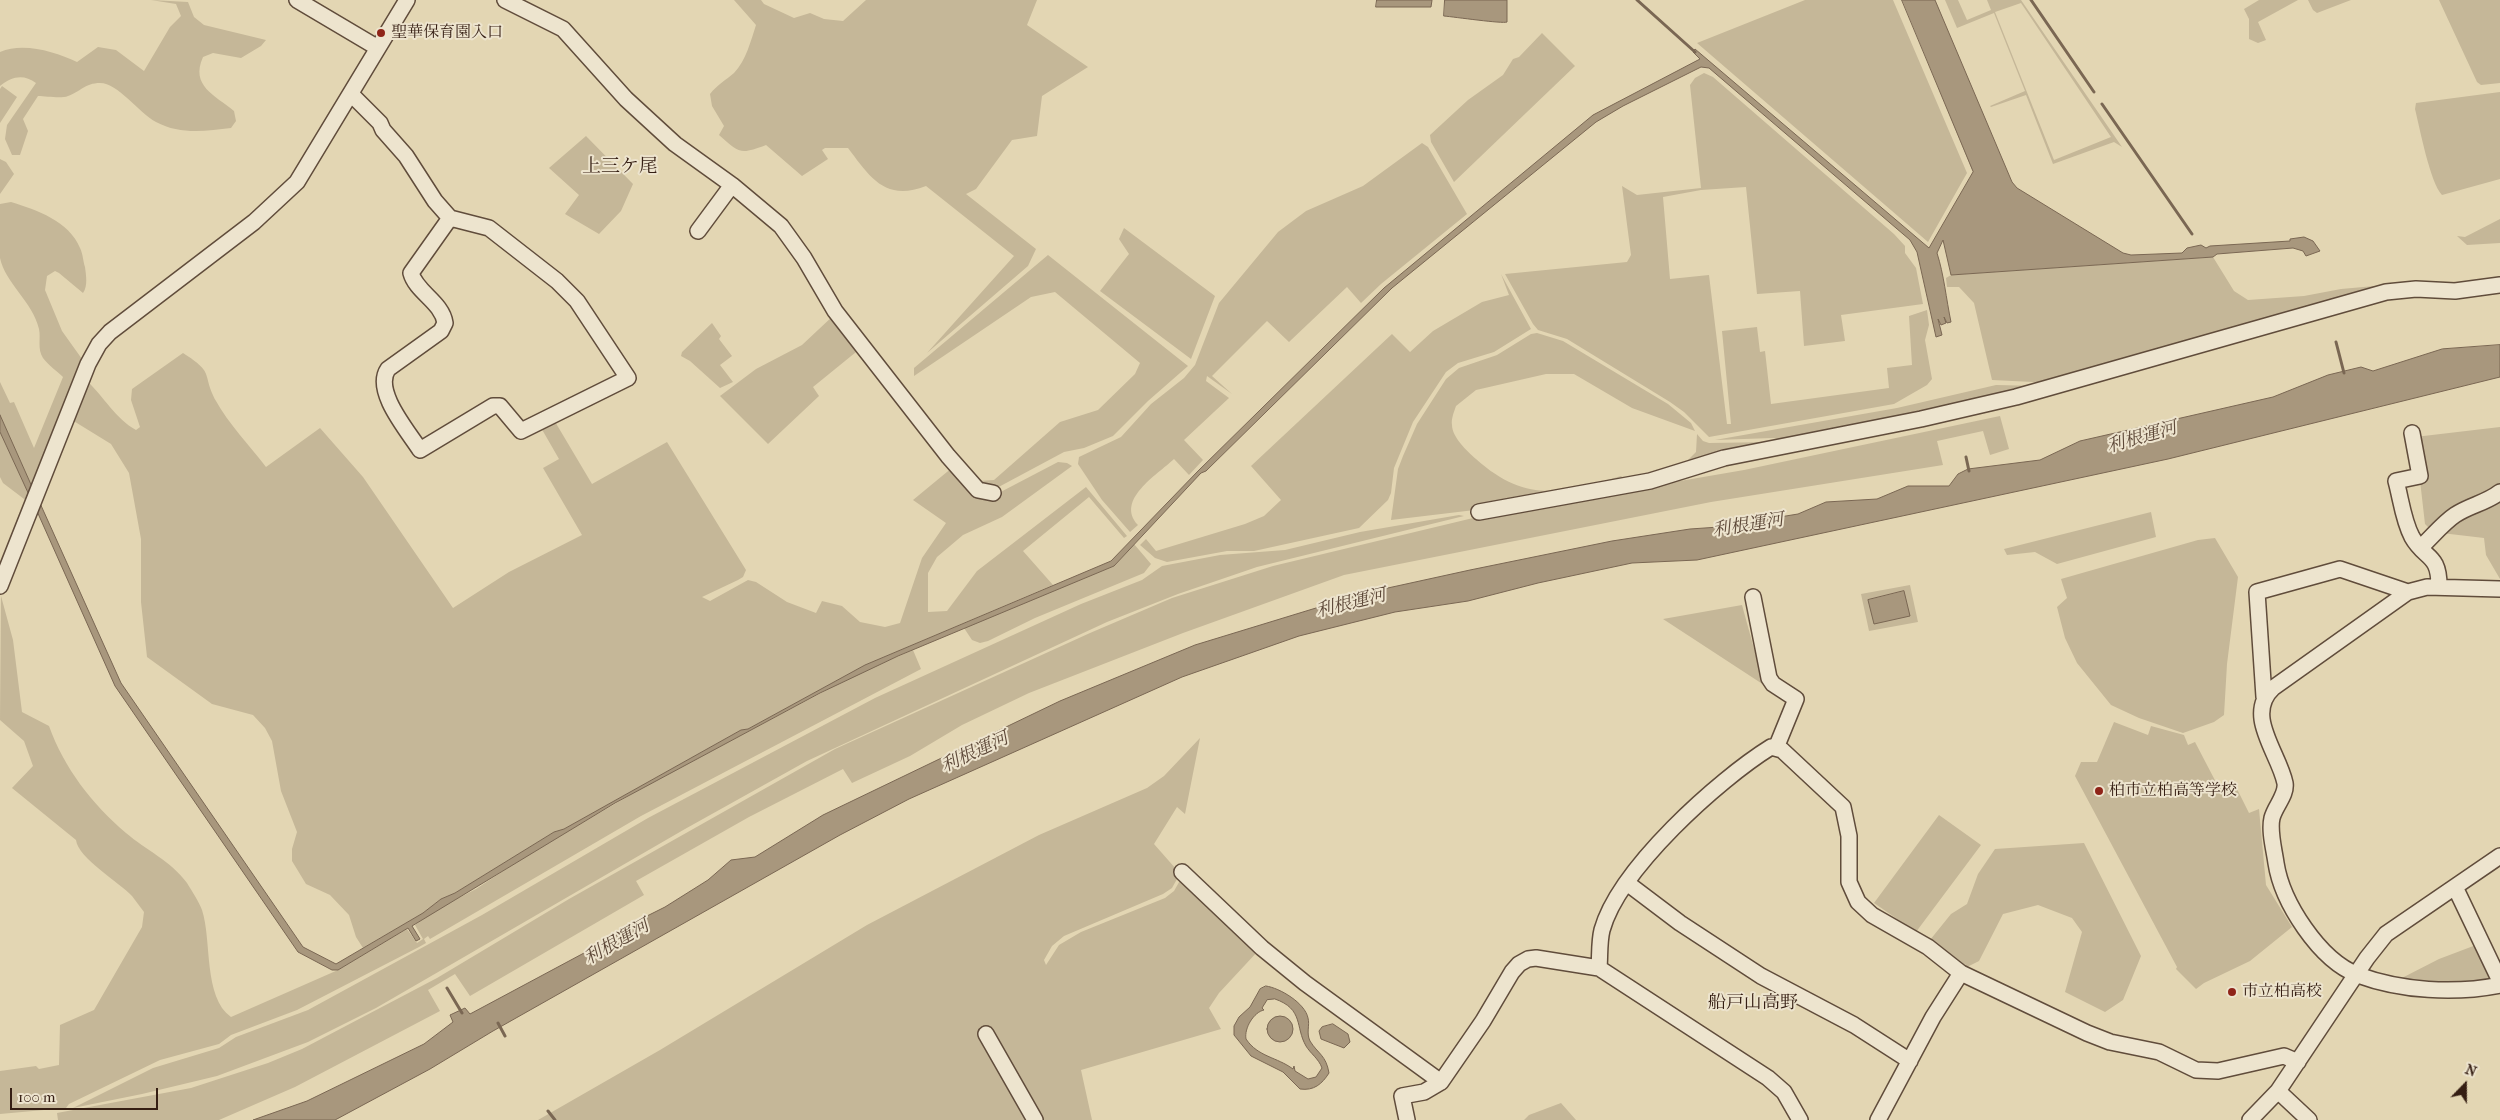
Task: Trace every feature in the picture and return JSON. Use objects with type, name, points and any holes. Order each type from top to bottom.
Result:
[{"type":"street","points":[[297,0],[378,48]]},
{"type":"street","points":[[0,586],[88,364],[99,344],[110,332],[254,222],[297,182],[352,95],[408,0]]},
{"type":"street","points":[[505,0],[563,29],[626,99],[675,144],[732,185],[781,226],[804,258],[835,311],[948,456],[978,490],[993,493]]},
{"type":"street","points":[[352,95],[380,123],[406,156],[435,201],[450,218],[489,228],[557,281],[577,301],[628,378],[521,431],[500,406],[493,406],[420,450],[388,400],[384,377],[388,369],[441,331],[445,323],[442,314],[413,281],[411,272],[450,218]]},
{"type":"street","points":[[698,230],[732,185]]},
{"type":"street","points":[[1479,512],[1650,481],[1724,458],[1883,427],[2016,397],[2386,292],[2416,289],[2454,292],[2500,285]]},
{"type":"street","points":[[2412,433],[2420,476],[2396,481],[2408,527],[2413,539],[2436,562],[2439,586]]},
{"type":"street","points":[[2421,547],[2453,516],[2467,508],[2483,503],[2500,492]]},
{"type":"street","points":[[2408,592],[2340,569],[2257,592],[2264,697],[2262,708],[2266,735],[2285,783],[2284,792],[2272,820],[2280,882],[2309,934],[2335,960],[2357,974],[2401,985],[2431,988],[2478,989],[2500,983],[2456,888]]},
{"type":"street","points":[[2264,697],[2408,592],[2417,588],[2439,586],[2500,590]]},
{"type":"street","points":[[1753,597],[1769,678],[1773,684],[1796,699],[1776,748]]},
{"type":"street","points":[[1599,968],[1602,932],[1627,883],[1653,848],[1680,821],[1771,747],[1782,750],[1843,807],[1849,836],[1849,882],[1858,902],[1872,915],[1928,947],[1961,973],[2087,1033],[2110,1042],[2159,1052],[2196,1070],[2218,1071],[2284,1056],[2298,1062]]},
{"type":"street","points":[[2250,1120],[2278,1091],[2386,934],[2456,888],[2500,856]]},
{"type":"street","points":[[1182,872],[1262,948],[1305,983],[1441,1082]]},
{"type":"street","points":[[1627,883],[1680,924],[1761,976],[1854,1025],[1910,1062]]},
{"type":"street","points":[[1407,1120],[1402,1096],[1424,1092],[1441,1082],[1519,964],[1528,959],[1536,958],[1599,968],[1768,1078],[1790,1100],[1800,1120]]},
{"type":"street","points":[[1878,1120],[1933,1017],[1961,973]]},
{"type":"street","points":[[986,1034],[1035,1120]]},
{"type":"street","points":[[2278,1091],[2309,1120]]},
{"type":"shaded area","points":[[151,0],[188,2],[194,17],[204,25],[266,40],[261,46],[241,58],[213,53],[203,57],[200,67],[202,83],[212,95],[234,111],[236,121],[231,128],[193,131],[174,129],[156,122],[114,88],[107,84],[95,83],[65,97],[38,96],[23,119],[28,131],[20,155],[12,155],[5,139],[7,125],[36,83],[27,78],[18,77],[0,86],[0,52],[9,49],[29,48],[49,52],[77,62],[98,47],[116,50],[144,71],[170,27],[181,16],[176,4]]},
{"type":"shaded area","points":[[734,0],[761,0],[764,4],[794,18],[810,13],[824,19],[843,21],[866,0],[1037,0],[1027,25],[1088,67],[1042,96],[1037,136],[1012,140],[976,189],[966,194],[1036,249],[1028,266],[927,353],[1014,256],[926,186],[900,191],[889,189],[880,184],[848,148],[825,148],[822,150],[828,159],[802,176],[766,145],[745,151],[731,146],[719,135],[724,126],[712,106],[710,94],[734,73],[742,63],[756,25]]},
{"type":"shaded area","points":[[1805,0],[1893,0],[1967,173],[1928,242],[1697,43]]},
{"type":"shaded area","points":[[1945,0],[1958,0],[1967,20],[1991,10],[1987,0],[2021,0],[2122,147],[2114,142],[2053,164],[2026,95],[1990,106],[2025,91],[1994,13],[1957,28]],"holes":[[[2021,3],[2111,137],[2054,160],[1995,12]]]},
{"type":"shaded area","points":[[2259,0],[2298,0],[2258,22],[2266,40],[2258,43],[2249,39],[2249,19],[2244,9]]},
{"type":"shaded area","points":[[2308,0],[2351,0],[2317,13],[2313,10]]},
{"type":"shaded area","points":[[2439,0],[2500,0],[2500,83],[2481,85],[2477,82]]},
{"type":"shaded area","points":[[1542,33],[1575,66],[1454,182],[1431,142],[1430,135],[1468,100],[1503,75],[1513,59],[1519,57]]},
{"type":"shaded area","points":[[1704,73],[1713,77],[1894,234],[1905,246],[1905,253],[1916,268],[1923,304],[1841,315],[1845,341],[1804,346],[1800,291],[1757,294],[1746,187],[1701,190],[1663,197],[1670,279],[1709,275],[1727,424],[1731,424],[1722,331],[1757,327],[1760,352],[1765,351],[1771,404],[1889,388],[1887,368],[1912,365],[1909,316],[1927,310],[1929,325],[1925,340],[1932,379],[1927,385],[1894,404],[1709,437],[1684,412],[1670,402],[1567,339],[1538,330],[1533,324],[1505,274],[1627,262],[1631,255],[1622,186],[1637,195],[1701,188],[1690,85],[1695,78]]},
{"type":"shaded area","points":[[2,86],[17,97],[0,123],[0,89]]},
{"type":"shaded area","points":[[2500,92],[2500,179],[2442,195],[2433,179],[2426,155],[2415,109],[2416,103]]},
{"type":"shaded area","points":[[586,136],[633,184],[621,211],[599,234],[565,214],[579,195],[549,168]]},
{"type":"shaded area","points":[[1422,143],[1428,147],[1467,214],[1381,284],[1361,303],[1347,287],[1289,342],[1267,321],[1212,376],[1232,394],[1207,376],[1206,381],[1229,398],[1184,440],[1203,460],[1189,475],[1174,459],[1149,480],[1135,497],[1132,506],[1132,516],[1138,525],[1130,532],[1102,500],[1078,464],[1079,457],[1121,437],[1151,404],[1184,378],[1195,365],[1219,303],[1278,232],[1306,211],[1363,186]]},
{"type":"shaded area","points":[[0,159],[6,162],[14,174],[0,194]]},
{"type":"shaded area","points":[[11,202],[51,218],[68,231],[81,250],[86,277],[86,287],[83,293],[55,271],[47,276],[45,290],[62,331],[82,359],[33,489],[0,415],[0,382],[10,403],[14,402],[34,448],[63,377],[43,358],[40,351],[40,332],[36,319],[7,276],[0,258],[0,204]]},
{"type":"shaded area","points":[[2500,219],[2500,243],[2467,245],[2457,236],[2465,237]]},
{"type":"shaded area","points":[[1124,228],[1215,296],[1191,359],[1100,291],[1129,254],[1119,239]]},
{"type":"shaded area","points":[[1048,255],[1188,366],[1148,401],[1113,436],[1084,448],[1064,452],[993,490],[983,490],[901,386],[978,481],[994,480],[1060,422],[1098,410],[1135,374],[1140,363],[1055,292],[1031,297],[914,376],[914,368]]},
{"type":"shaded area","points":[[2213,257],[2234,291],[2248,300],[2304,296],[2341,289],[2397,284],[2054,383],[1992,380],[1974,303],[1959,287],[1947,287],[1946,278],[1951,275]]},
{"type":"shaded area","points":[[1501,274],[1531,329],[1494,352],[1458,363],[1446,372],[1413,422],[1394,468],[1391,493],[1388,500],[1359,528],[1254,551],[1227,551],[1167,562],[1155,558],[1140,545],[1146,539],[1156,551],[1245,524],[1264,516],[1281,500],[1251,466],[1392,334],[1410,352],[1433,331],[1482,302],[1509,295]]},
{"type":"shaded area","points":[[834,315],[861,348],[813,387],[819,396],[768,444],[720,396],[756,369],[802,345]]},
{"type":"shaded area","points":[[712,323],[721,336],[719,339],[732,356],[720,365],[733,382],[720,388],[690,361],[681,356],[682,352]]},
{"type":"shaded area","points":[[1537,333],[1563,341],[1668,404],[1691,423],[1695,431],[1632,408],[1574,374],[1546,374],[1476,390],[1456,406],[1452,420],[1453,430],[1464,448],[1494,473],[1511,483],[1545,491],[1580,487],[1621,476],[1627,481],[1483,509],[1391,520],[1398,469],[1403,456],[1417,424],[1446,379],[1459,368],[1497,355],[1531,334]]},
{"type":"shaded area","points":[[183,353],[204,370],[221,409],[266,467],[320,428],[363,477],[453,608],[509,572],[582,535],[543,468],[559,459],[540,426],[554,420],[592,484],[667,442],[746,570],[743,577],[702,597],[710,601],[748,580],[756,582],[787,602],[816,613],[822,601],[842,606],[860,622],[885,627],[900,623],[922,558],[946,523],[913,500],[953,467],[993,496],[1058,462],[1067,463],[1072,466],[1002,517],[963,535],[937,557],[928,573],[928,612],[947,611],[977,571],[1086,487],[1127,536],[1124,538],[1089,497],[1023,551],[1053,585],[865,665],[748,729],[741,730],[564,829],[554,832],[363,948],[356,937],[349,915],[330,895],[306,884],[292,861],[292,849],[297,832],[281,791],[272,741],[265,728],[253,715],[212,704],[147,657],[141,602],[141,539],[129,473],[111,444],[72,420],[87,381],[122,420],[136,430],[140,427],[131,400],[132,389]]},
{"type":"shaded area","points":[[1996,385],[2040,386],[1791,441],[1773,438],[1715,440],[1897,408]]},
{"type":"shaded area","points":[[2000,416],[2009,449],[1990,455],[1983,431],[1937,441],[1943,465],[1711,502],[1344,575],[1183,633],[1029,693],[962,725],[910,756],[852,783],[843,769],[749,817],[636,881],[644,895],[470,996],[455,974],[428,990],[440,1011],[295,1087],[219,1120],[58,1120],[57,1113],[191,1088],[268,1063],[302,1049],[437,978],[569,899],[835,749],[1090,633],[1172,598],[1273,566],[1494,513],[1744,470]]},
{"type":"shaded area","points":[[2500,427],[2500,579],[2486,555],[2484,538],[2433,532],[2425,524],[2415,437]]},
{"type":"shaded area","points":[[0,432],[30,497],[28,502],[3,483],[0,477]]},
{"type":"shaded area","points":[[1697,434],[1703,441],[1709,443],[1773,442],[1682,466],[1696,452]]},
{"type":"shaded area","points":[[2151,512],[2156,537],[2057,564],[2035,552],[2007,555],[2004,549]]},
{"type":"shaded area","points":[[1459,515],[1464,516],[1257,567],[1178,594],[1107,622],[807,761],[685,829],[376,1008],[308,1042],[217,1076],[73,1108],[153,1068],[219,1048],[236,1037],[308,1010],[482,915],[648,818],[875,698],[1081,604],[1142,580],[1162,566],[1220,555],[1285,550],[1360,532]]},
{"type":"shaded area","points":[[2215,538],[2238,577],[2227,664],[2224,715],[2214,722],[2183,733],[2139,718],[2111,705],[2077,663],[2065,638],[2057,607],[2067,598],[2061,579],[2198,540]]},
{"type":"shaded area","points":[[1134,544],[1151,564],[1144,573],[1035,618],[988,641],[980,643],[972,640],[964,628],[1114,566]]},
{"type":"shaded area","points":[[1910,585],[1918,622],[1869,631],[1861,594]]},
{"type":"shaded area","points":[[1,596],[13,640],[22,712],[49,726],[71,771],[102,810],[126,833],[174,868],[187,883],[202,910],[212,982],[216,996],[222,1008],[231,1017],[338,970],[407,929],[417,943],[423,939],[415,925],[435,910],[476,889],[524,857],[649,784],[857,674],[913,650],[921,669],[641,816],[430,939],[428,936],[424,939],[426,943],[419,947],[297,1010],[231,1035],[219,1044],[160,1060],[69,1104],[66,1108],[0,1114],[0,1071],[36,1066],[39,1069],[59,1065],[60,1025],[94,1010],[142,927],[144,912],[126,890],[91,862],[78,847],[76,840],[12,788],[33,766],[24,741],[0,720]]},
{"type":"shaded area","points":[[1742,605],[1764,685],[1663,619]]},
{"type":"shaded area","points":[[2114,722],[2148,735],[2151,726],[2184,735],[2188,745],[2195,742],[2219,788],[2233,781],[2249,813],[2259,809],[2266,885],[2292,927],[2250,961],[2204,983],[2196,989],[2176,969],[2177,967],[2075,776],[2081,762],[2097,762]]},
{"type":"shaded area","points":[[1200,738],[1185,814],[1177,807],[1154,844],[1176,869],[1175,877],[1177,879],[1172,888],[1163,894],[1064,936],[1052,946],[1044,960],[1046,965],[1059,945],[1081,932],[1165,898],[1174,891],[1182,877],[1258,951],[1219,993],[1209,1008],[1221,1029],[1081,1070],[1092,1120],[538,1120],[660,1050],[867,925],[1039,835],[1147,788],[1164,776]]},
{"type":"shaded area","points":[[1939,815],[1981,845],[1916,932],[1874,903]]},
{"type":"shaded area","points":[[2084,843],[2141,956],[2123,1000],[2105,1012],[2065,992],[2082,932],[2072,918],[2038,905],[2003,914],[1979,961],[1965,968],[1930,940],[1951,914],[1967,904],[1978,874],[1995,849]]},
{"type":"shaded area","points":[[2476,945],[2496,979],[2460,986],[2398,980],[2439,959]]},
{"type":"shaded area","points":[[1561,1103],[1576,1120],[1524,1120],[1529,1115]]},
{"type":"water","points":[[1377,0],[1432,0],[1431,7],[1376,7]]},
{"type":"water","points":[[1445,0],[1507,0],[1507,22],[1444,16]]},
{"type":"water","points":[[1902,0],[1935,0],[2012,182],[2017,188],[2123,253],[2131,255],[2182,253],[2187,248],[2201,245],[2206,248],[2210,246],[2290,241],[2290,239],[2304,237],[2313,241],[2320,251],[2306,256],[2303,251],[2293,248],[2217,254],[2213,257],[1951,275],[1943,240],[1937,253],[1951,322],[1947,323],[1944,317],[1946,323],[1941,325],[1938,319],[1942,335],[1936,337],[1917,252],[1910,240],[1709,68],[1701,67],[1623,106],[1596,122],[1392,288],[1206,471],[1201,473],[1114,566],[898,656],[820,693],[615,803],[412,926],[420,939],[416,941],[408,928],[338,970],[332,970],[298,952],[115,686],[36,509],[39,501],[121,683],[303,947],[336,964],[554,832],[564,829],[741,730],[748,729],[865,665],[1111,561],[1198,471],[1384,288],[1593,115],[1700,59],[1693,52],[1695,49],[1929,248],[1973,172]]},
{"type":"water","name":"利根運河","points":[[2500,345],[2500,377],[2168,459],[1697,560],[1632,563],[1538,583],[1468,601],[1395,612],[1299,636],[1182,677],[909,799],[840,835],[493,1031],[430,1069],[335,1120],[253,1120],[307,1101],[424,1044],[453,1022],[450,1015],[465,1008],[470,1014],[612,938],[635,922],[665,907],[708,880],[731,860],[755,857],[823,815],[1060,701],[1195,645],[1365,593],[1470,570],[1612,541],[1690,529],[1719,527],[1798,514],[1826,502],[1877,499],[1908,486],[1949,486],[1958,474],[1968,469],[2040,460],[2080,441],[2273,397],[2328,375],[2361,367],[2373,371],[2442,349]]},
{"type":"water","points":[[0,415],[33,489],[30,497],[0,432]]},
{"type":"water","points":[[1904,591],[1910,616],[1874,624],[1868,600]]},
{"type":"water","points":[[1266,986],[1285,993],[1306,1012],[1310,1041],[1324,1058],[1329,1073],[1317,1086],[1309,1089],[1300,1089],[1283,1072],[1251,1056],[1234,1035],[1234,1026],[1239,1017],[1250,1007],[1260,989]],"holes":[[[1275,999],[1284,1003],[1295,1013],[1306,1046],[1321,1065],[1322,1068],[1316,1077],[1308,1079],[1295,1071],[1294,1066],[1293,1069],[1256,1050],[1246,1039],[1250,1021],[1260,1011],[1264,1010],[1262,1008],[1267,1000]]]},
{"type":"water","points":[[1280,1016],[1289,1020],[1293,1029],[1289,1038],[1280,1042],[1271,1038],[1267,1029],[1271,1020]]},
{"type":"water","points":[[1333,1024],[1348,1034],[1350,1042],[1344,1048],[1321,1039],[1319,1031],[1322,1027]]},
{"type":"waterway","points":[[1637,0],[1695,52]]},
{"type":"waterway","points":[[2031,0],[2094,92]]},
{"type":"waterway","points":[[2102,104],[2192,234]]},
{"type":"waterway","points":[[2336,342],[2344,373]]},
{"type":"waterway","points":[[1966,457],[1969,471]]},
{"type":"waterway","points":[[447,988],[462,1013]]},
{"type":"waterway","points":[[498,1023],[505,1036]]},
{"type":"waterway","points":[[548,1111],[555,1120]]},
{"type":"place","name":"聖華保育園入口","points":[[381,33]]},
{"type":"place","name":"柏市立柏高等学校","points":[[2099,791]]},
{"type":"place","name":"市立柏高校","points":[[2232,992]]},
{"type":"district","name":"上三ケ尾","points":[[620,167]]},
{"type":"district","name":"船戸山高野","points":[[1753,1004]]}]
